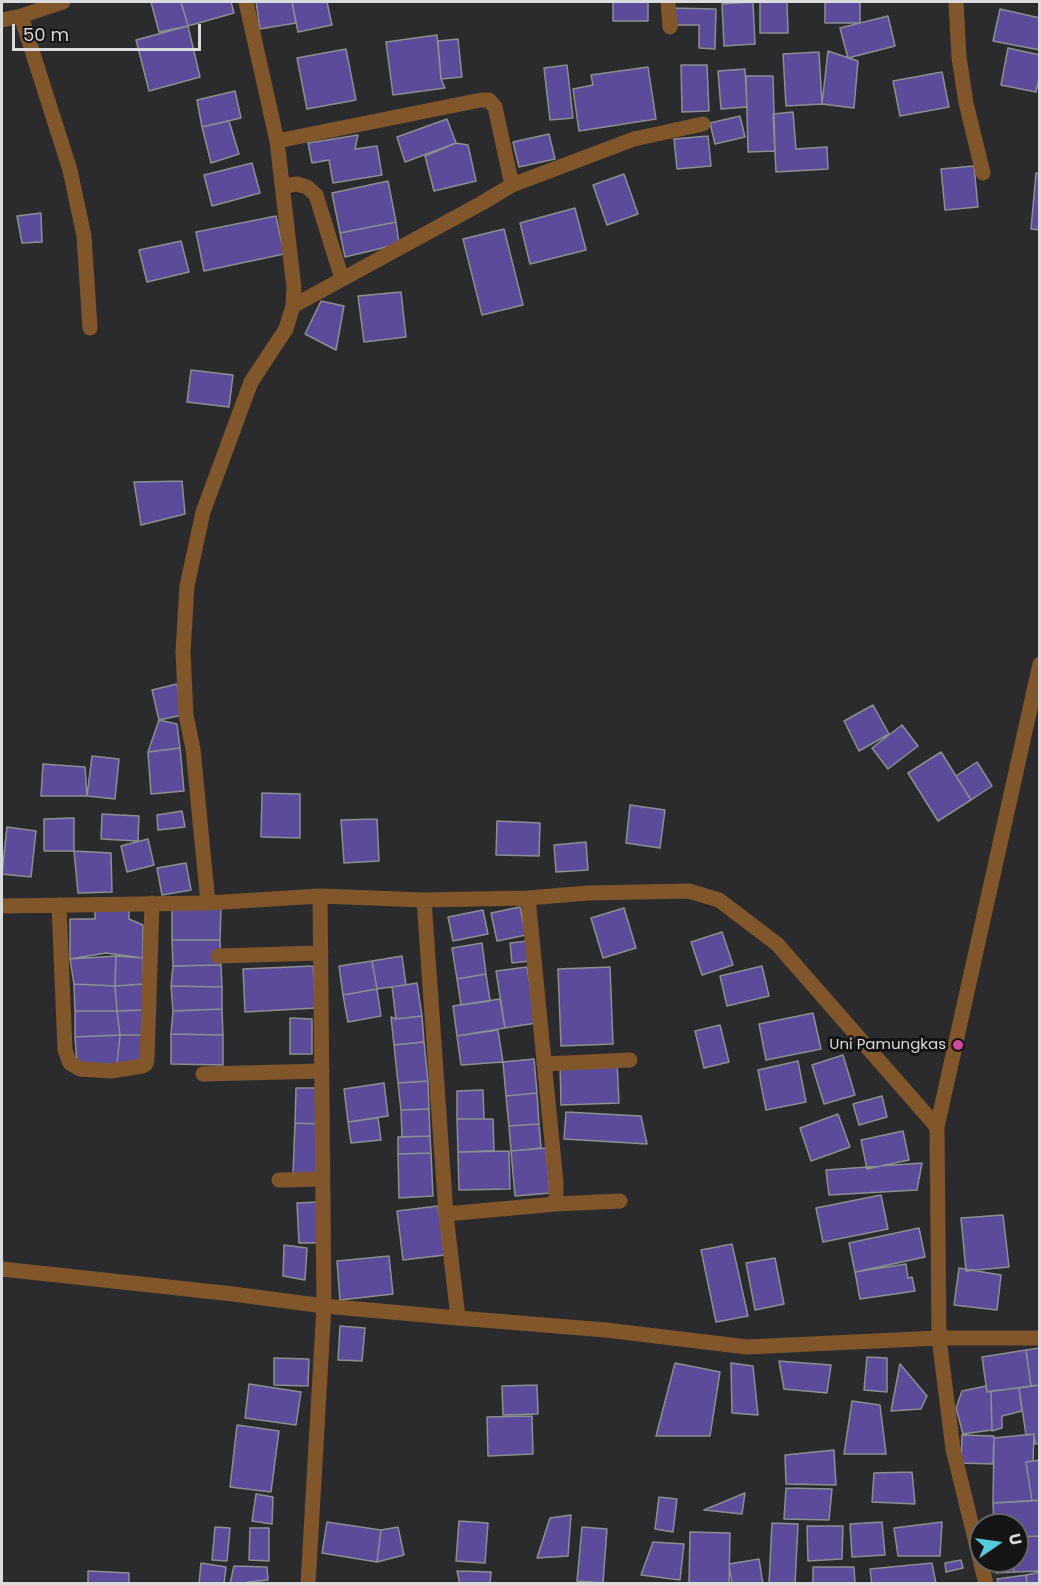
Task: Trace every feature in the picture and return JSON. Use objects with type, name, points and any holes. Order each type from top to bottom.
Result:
[{"type":"street","points":[[2,20],[63,2]]},
{"type":"street","points":[[208,903],[193,749],[186,715],[183,652],[187,586],[203,512],[250,382],[286,329],[293,306],[294,288],[277,141],[246,2]]},
{"type":"street","points":[[668,2],[670,27]]},
{"type":"street","points":[[956,2],[966,103],[983,174]]},
{"type":"street","points":[[21,16],[70,170],[84,236],[90,328]]},
{"type":"street","points":[[277,141],[489,100],[495,107],[512,185]]},
{"type":"street","points":[[293,306],[512,185],[634,139],[703,124]]},
{"type":"street","points":[[282,186],[297,184],[307,187],[316,195],[342,279]]},
{"type":"street","points":[[987,1584],[952,1449],[939,1338],[937,1127],[1040,664]]},
{"type":"street","points":[[2,906],[208,903],[320,896],[424,900],[528,898],[588,893],[689,891],[719,900],[777,944],[937,1127]]},
{"type":"street","points":[[308,1584],[324,1306],[320,896]]},
{"type":"street","points":[[528,898],[556,1183],[556,1204]]},
{"type":"street","points":[[424,900],[446,1214],[458,1318]]},
{"type":"street","points":[[59,906],[64,1050],[70,1063],[80,1069],[111,1071],[142,1066],[147,1060],[152,903]]},
{"type":"street","points":[[218,956],[321,953]]},
{"type":"street","points":[[544,1064],[630,1060]]},
{"type":"street","points":[[203,1074],[322,1071]]},
{"type":"street","points":[[279,1180],[322,1179]]},
{"type":"street","points":[[446,1214],[620,1201]]},
{"type":"street","points":[[2,1269],[324,1306],[606,1330],[747,1347],[939,1338],[1040,1338]]},
{"type":"building","points":[[151,2],[181,2],[188,26],[159,32]]},
{"type":"building","points":[[181,2],[231,2],[234,13],[188,26]]},
{"type":"building","points":[[256,2],[292,2],[296,23],[260,29]]},
{"type":"building","points":[[292,2],[327,2],[332,25],[298,32]]},
{"type":"building","points":[[613,2],[648,2],[648,21],[613,21]]},
{"type":"building","points":[[753,2],[755,44],[724,46],[722,4]]},
{"type":"building","points":[[760,2],[787,2],[788,33],[760,33]]},
{"type":"building","points":[[825,2],[860,2],[860,23],[825,23]]},
{"type":"building","points":[[672,8],[716,9],[715,49],[699,48],[699,25],[676,25]]},
{"type":"building","points":[[1000,9],[1040,18],[1040,50],[993,41]]},
{"type":"building","points":[[888,16],[895,46],[848,58],[840,28]]},
{"type":"building","points":[[188,26],[200,77],[149,91],[136,40]]},
{"type":"building","points":[[437,35],[441,79],[445,88],[393,95],[386,42]]},
{"type":"building","points":[[458,39],[462,77],[441,79],[438,41]]},
{"type":"building","points":[[1008,48],[1040,55],[1040,74],[1036,92],[1001,85]]},
{"type":"building","points":[[346,49],[356,100],[307,109],[297,58]]},
{"type":"building","points":[[828,51],[858,61],[854,108],[822,104]]},
{"type":"building","points":[[819,52],[822,104],[786,106],[783,54]]},
{"type":"building","points":[[567,65],[573,118],[550,120],[544,68]]},
{"type":"building","points":[[681,65],[707,65],[709,111],[682,112]]},
{"type":"building","points":[[648,67],[656,119],[579,131],[573,89],[593,85],[591,75]]},
{"type":"building","points":[[745,69],[747,107],[721,109],[718,71]]},
{"type":"building","points":[[942,72],[949,107],[900,116],[893,81]]},
{"type":"building","points":[[746,76],[773,76],[775,151],[748,152]]},
{"type":"building","points":[[235,91],[241,118],[202,127],[197,100]]},
{"type":"building","points":[[793,112],[796,149],[827,147],[828,169],[776,172],[773,114]]},
{"type":"building","points":[[740,116],[745,137],[715,144],[710,123]]},
{"type":"building","points":[[447,119],[456,143],[405,162],[397,137]]},
{"type":"building","points":[[229,121],[239,154],[211,163],[202,127]]},
{"type":"building","points":[[549,134],[555,159],[519,167],[513,142]]},
{"type":"building","points":[[358,135],[355,149],[377,146],[382,175],[333,183],[329,160],[312,163],[308,143]]},
{"type":"building","points":[[708,136],[711,166],[677,169],[674,139]]},
{"type":"building","points":[[456,143],[468,145],[476,181],[434,191],[425,156]]},
{"type":"building","points":[[252,163],[260,193],[212,206],[204,175]]},
{"type":"building","points":[[974,166],[978,207],[945,210],[941,169]]},
{"type":"building","points":[[1036,173],[1040,173],[1040,230],[1031,229]]},
{"type":"building","points":[[624,174],[638,214],[607,225],[593,185]]},
{"type":"building","points":[[388,181],[396,222],[340,233],[332,193]]},
{"type":"building","points":[[575,208],[586,250],[530,264],[520,223]]},
{"type":"building","points":[[41,213],[42,242],[22,243],[17,216]]},
{"type":"building","points":[[276,216],[284,254],[204,271],[196,232]]},
{"type":"building","points":[[396,222],[399,244],[345,257],[340,233]]},
{"type":"building","points":[[504,229],[523,305],[482,315],[463,239]]},
{"type":"building","points":[[181,241],[189,272],[147,282],[139,250]]},
{"type":"building","points":[[401,292],[406,337],[364,342],[358,296]]},
{"type":"building","points":[[321,301],[344,306],[336,350],[305,334]]},
{"type":"building","points":[[191,370],[233,375],[229,407],[187,402]]},
{"type":"building","points":[[182,481],[185,514],[141,525],[134,482]]},
{"type":"building","points":[[177,684],[183,715],[159,720],[152,690]]},
{"type":"building","points":[[873,705],[889,734],[859,751],[844,721]]},
{"type":"building","points":[[159,720],[177,724],[180,748],[148,752]]},
{"type":"building","points":[[902,725],[918,746],[888,769],[872,748]]},
{"type":"building","points":[[180,748],[184,791],[151,794],[148,752]]},
{"type":"building","points":[[941,752],[971,800],[938,821],[908,773]]},
{"type":"building","points":[[92,756],[119,759],[115,799],[87,796]]},
{"type":"building","points":[[977,762],[992,786],[971,800],[956,776]]},
{"type":"building","points":[[43,764],[85,767],[87,796],[41,796]]},
{"type":"building","points":[[262,793],[300,794],[300,838],[261,837]]},
{"type":"building","points":[[630,805],[665,810],[660,848],[626,843]]},
{"type":"building","points":[[182,811],[185,827],[158,830],[157,815]]},
{"type":"building","points":[[102,814],[139,816],[138,841],[101,839]]},
{"type":"building","points":[[74,818],[74,851],[44,851],[44,819]]},
{"type":"building","points":[[377,819],[379,861],[344,863],[341,820]]},
{"type":"building","points":[[497,821],[540,823],[539,856],[496,855]]},
{"type":"building","points":[[7,827],[36,831],[31,877],[2,874]]},
{"type":"building","points":[[148,839],[154,865],[127,872],[121,846]]},
{"type":"building","points":[[586,842],[588,870],[556,872],[554,845]]},
{"type":"building","points":[[74,851],[111,853],[112,892],[78,893]]},
{"type":"building","points":[[186,863],[191,890],[162,895],[157,868]]},
{"type":"building","points":[[520,907],[526,935],[497,941],[491,913]]},
{"type":"building","points":[[221,908],[220,940],[172,940],[172,909]]},
{"type":"building","points":[[624,908],[636,948],[603,958],[591,918]]},
{"type":"building","points":[[95,909],[129,909],[129,919],[143,925],[143,958],[106,953],[70,959],[70,919],[95,919]]},
{"type":"building","points":[[483,910],[488,934],[453,941],[448,917]]},
{"type":"building","points":[[722,932],[733,965],[702,975],[691,942]]},
{"type":"building","points":[[172,940],[220,940],[221,965],[173,966]]},
{"type":"building","points":[[528,941],[530,961],[512,963],[510,943]]},
{"type":"building","points":[[482,943],[486,974],[457,979],[452,948]]},
{"type":"building","points":[[116,956],[143,958],[143,984],[115,986]]},
{"type":"building","points":[[116,956],[115,986],[74,984],[70,959]]},
{"type":"building","points":[[402,956],[406,985],[377,989],[372,961]]},
{"type":"building","points":[[372,961],[377,989],[343,995],[339,966]]},
{"type":"building","points":[[221,965],[222,987],[171,986],[173,966]]},
{"type":"building","points":[[313,966],[316,1008],[245,1012],[243,969]]},
{"type":"building","points":[[762,966],[769,996],[727,1006],[720,976]]},
{"type":"building","points":[[527,967],[536,1023],[505,1028],[496,971]]},
{"type":"building","points":[[610,967],[613,1044],[561,1046],[558,969]]},
{"type":"building","points":[[486,974],[490,1001],[461,1005],[457,979]]},
{"type":"building","points":[[417,983],[422,1016],[396,1019],[392,987]]},
{"type":"building","points":[[74,984],[115,986],[117,1011],[75,1011]]},
{"type":"building","points":[[143,984],[143,1010],[117,1011],[115,986]]},
{"type":"building","points":[[171,986],[222,987],[222,1009],[173,1011]]},
{"type":"building","points":[[377,989],[381,1016],[348,1022],[343,995]]},
{"type":"building","points":[[500,999],[505,1028],[457,1036],[453,1006]]},
{"type":"building","points":[[222,1009],[223,1035],[171,1034],[173,1011]]},
{"type":"building","points":[[143,1010],[143,1035],[120,1035],[117,1011]]},
{"type":"building","points":[[75,1011],[117,1011],[120,1035],[75,1037]]},
{"type":"building","points":[[813,1013],[821,1049],[766,1060],[759,1024]]},
{"type":"building","points":[[422,1016],[424,1042],[394,1045],[391,1017],[396,1019]]},
{"type":"building","points":[[290,1018],[312,1019],[312,1054],[290,1054]]},
{"type":"building","points":[[720,1025],[729,1062],[704,1068],[695,1031]]},
{"type":"building","points":[[498,1030],[503,1062],[461,1065],[457,1036]]},
{"type":"building","points":[[171,1034],[223,1035],[223,1065],[171,1064]]},
{"type":"building","points":[[120,1035],[143,1035],[145,1063],[117,1064]]},
{"type":"building","points":[[120,1035],[117,1064],[77,1064],[75,1037]]},
{"type":"building","points":[[424,1042],[428,1081],[398,1083],[394,1045]]},
{"type":"building","points":[[843,1055],[855,1095],[824,1104],[812,1065]]},
{"type":"building","points":[[534,1059],[537,1093],[506,1096],[503,1062]]},
{"type":"building","points":[[798,1061],[806,1102],[766,1110],[758,1070]]},
{"type":"building","points":[[617,1062],[619,1103],[561,1105],[560,1064]]},
{"type":"building","points":[[428,1081],[429,1109],[401,1110],[398,1083]]},
{"type":"building","points":[[384,1083],[388,1116],[348,1122],[344,1089]]},
{"type":"building","points":[[296,1088],[316,1088],[319,1124],[295,1123]]},
{"type":"building","points":[[483,1090],[484,1119],[457,1119],[457,1091]]},
{"type":"building","points":[[537,1093],[539,1124],[509,1126],[506,1096]]},
{"type":"building","points":[[882,1096],[887,1117],[859,1125],[853,1104]]},
{"type":"building","points":[[429,1109],[430,1136],[402,1137],[401,1110]]},
{"type":"building","points":[[566,1112],[641,1116],[647,1144],[564,1139]]},
{"type":"building","points":[[838,1114],[850,1147],[811,1161],[800,1128]]},
{"type":"building","points":[[378,1118],[381,1140],[351,1143],[348,1122]]},
{"type":"building","points":[[457,1119],[493,1119],[494,1151],[458,1152]]},
{"type":"building","points":[[295,1123],[319,1124],[316,1175],[293,1174]]},
{"type":"building","points":[[539,1124],[541,1148],[511,1151],[509,1126]]},
{"type":"building","points":[[903,1131],[909,1160],[867,1169],[861,1140]]},
{"type":"building","points":[[430,1136],[431,1153],[398,1154],[398,1137]]},
{"type":"building","points":[[546,1148],[550,1193],[515,1196],[511,1151]]},
{"type":"building","points":[[509,1151],[510,1189],[459,1190],[458,1152]]},
{"type":"building","points":[[431,1153],[433,1196],[399,1198],[398,1154]]},
{"type":"building","points":[[922,1163],[917,1190],[829,1195],[826,1170]]},
{"type":"building","points":[[881,1195],[888,1229],[823,1242],[816,1208]]},
{"type":"building","points":[[319,1202],[320,1243],[299,1243],[297,1203]]},
{"type":"building","points":[[438,1206],[445,1255],[403,1260],[397,1211]]},
{"type":"building","points":[[1003,1215],[1009,1267],[966,1271],[961,1218]]},
{"type":"building","points":[[919,1228],[925,1257],[855,1272],[849,1243]]},
{"type":"building","points":[[732,1244],[748,1316],[716,1322],[701,1250]]},
{"type":"building","points":[[284,1245],[307,1248],[305,1280],[283,1276]]},
{"type":"building","points":[[389,1256],[393,1294],[340,1300],[337,1261]]},
{"type":"building","points":[[775,1258],[784,1304],[755,1310],[746,1263]]},
{"type":"building","points":[[906,1264],[908,1278],[912,1277],[915,1291],[860,1299],[855,1272]]},
{"type":"building","points":[[959,1268],[1001,1275],[997,1310],[954,1305]]},
{"type":"building","points":[[340,1326],[365,1328],[362,1361],[338,1360]]},
{"type":"building","points":[[1040,1348],[1040,1385],[1031,1386],[1026,1350]]},
{"type":"building","points":[[1026,1350],[1031,1386],[987,1392],[982,1357]]},
{"type":"building","points":[[867,1357],[887,1358],[887,1392],[864,1390]]},
{"type":"building","points":[[274,1358],[309,1359],[308,1386],[274,1385]]},
{"type":"building","points":[[779,1361],[831,1365],[827,1393],[784,1389]]},
{"type":"building","points":[[675,1363],[720,1372],[710,1436],[656,1436]]},
{"type":"building","points":[[731,1363],[753,1366],[758,1415],[732,1413]]},
{"type":"building","points":[[900,1364],[927,1396],[921,1409],[891,1411]]},
{"type":"building","points":[[249,1384],[301,1392],[296,1425],[245,1418]]},
{"type":"building","points":[[537,1385],[538,1414],[503,1415],[502,1386]]},
{"type":"building","points":[[1040,1385],[1040,1443],[1035,1444],[1034,1434],[1026,1435],[1019,1388]]},
{"type":"building","points":[[986,1386],[987,1392],[991,1391],[992,1430],[963,1434],[956,1408],[962,1391]]},
{"type":"building","points":[[1019,1388],[1022,1411],[1002,1416],[1002,1428],[992,1431],[991,1391]]},
{"type":"building","points":[[852,1401],[880,1405],[886,1454],[844,1454]]},
{"type":"building","points":[[532,1416],[533,1454],[488,1456],[487,1417]]},
{"type":"building","points":[[237,1425],[279,1431],[271,1492],[230,1487]]},
{"type":"building","points":[[1034,1434],[1033,1461],[1026,1462],[1032,1501],[993,1503],[994,1438]]},
{"type":"building","points":[[962,1435],[994,1436],[993,1464],[961,1463]]},
{"type":"building","points":[[834,1450],[836,1485],[786,1484],[785,1455]]},
{"type":"building","points":[[1040,1460],[1040,1500],[1032,1501],[1026,1462]]},
{"type":"building","points":[[912,1472],[915,1504],[872,1502],[874,1473]]},
{"type":"building","points":[[786,1488],[832,1489],[829,1520],[784,1519]]},
{"type":"building","points":[[745,1493],[742,1514],[704,1510]]},
{"type":"building","points":[[256,1494],[273,1497],[272,1524],[252,1521]]},
{"type":"building","points":[[659,1497],[677,1499],[673,1532],[655,1529]]},
{"type":"building","points":[[1040,1500],[1040,1536],[1029,1536],[1029,1513],[993,1513],[993,1503]]},
{"type":"building","points":[[571,1515],[568,1556],[537,1558],[550,1518]]},
{"type":"building","points":[[459,1521],[488,1523],[485,1563],[456,1561]]},
{"type":"building","points":[[327,1522],[381,1530],[377,1562],[322,1553]]},
{"type":"building","points":[[882,1522],[885,1555],[852,1557],[850,1524]]},
{"type":"building","points":[[942,1522],[940,1556],[898,1556],[894,1528]]},
{"type":"building","points":[[772,1523],[798,1524],[795,1584],[769,1584]]},
{"type":"building","points":[[807,1526],[843,1526],[842,1559],[808,1561]]},
{"type":"building","points":[[215,1527],[230,1528],[227,1561],[212,1560]]},
{"type":"building","points":[[398,1527],[404,1555],[377,1562],[381,1530]]},
{"type":"building","points":[[582,1527],[607,1529],[603,1583],[577,1581]]},
{"type":"building","points":[[250,1528],[269,1528],[269,1561],[249,1560]]},
{"type":"building","points":[[690,1532],[730,1533],[729,1584],[689,1584]]},
{"type":"building","points":[[1029,1536],[1040,1536],[1040,1571],[1029,1571]]},
{"type":"building","points":[[653,1542],[684,1544],[680,1580],[641,1575]]},
{"type":"building","points":[[759,1559],[763,1584],[732,1584],[729,1564]]},
{"type":"building","points":[[961,1560],[963,1568],[946,1572],[945,1563]]},
{"type":"building","points":[[201,1563],[226,1567],[224,1584],[199,1584]]},
{"type":"building","points":[[932,1563],[936,1584],[872,1584],[870,1569]]},
{"type":"building","points":[[234,1566],[267,1567],[268,1580],[230,1584]]},
{"type":"building","points":[[813,1567],[854,1567],[855,1584],[813,1584]]},
{"type":"building","points":[[88,1571],[129,1573],[129,1584],[88,1584]]},
{"type":"building","points":[[457,1571],[491,1572],[490,1584],[460,1584]]},
{"type":"building","points":[[1040,1572],[1040,1584],[1027,1584],[1026,1575]]},
{"type":"building","points":[[1026,1575],[1027,1584],[998,1584],[997,1579]]},
{"type":"place","name":"Uni Pamungkas","points":[[958,1045]]}]
